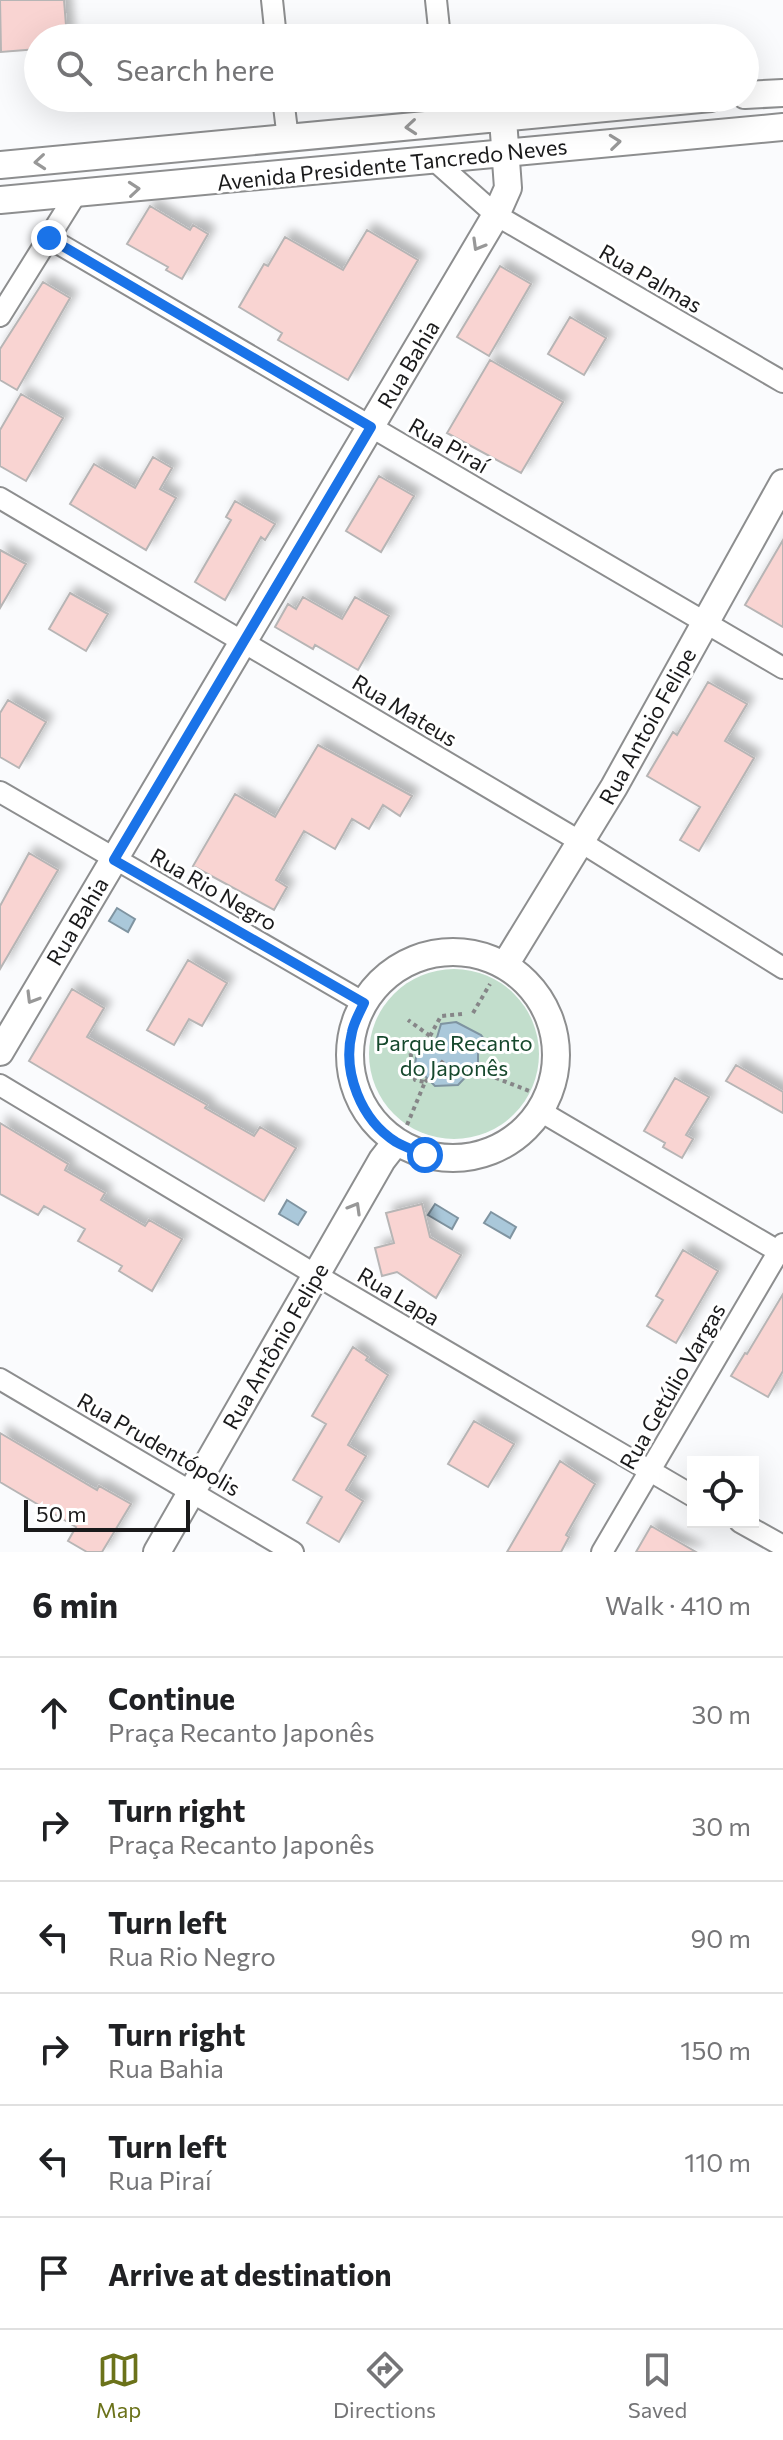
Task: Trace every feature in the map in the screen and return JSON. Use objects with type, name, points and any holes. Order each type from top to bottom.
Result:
[{"type":"street","points":[[272,0],[275,24]]},
{"type":"street","points":[[436,0],[439,24]]},
{"type":"street","points":[[759,94],[783,93]]},
{"type":"street","points":[[285,112],[288,139]]},
{"type":"street","name":"Avenida Presidente Tancredo Neves","points":[[0,165],[288,139],[442,112]]},
{"type":"street","name":"Avenida Presidente Tancredo Neves","points":[[455,112],[503,119],[572,112]]},
{"type":"street","name":"Rua Bahia","points":[[0,1052],[496,215],[508,188],[503,119]]},
{"type":"street","name":"Avenida Presidente Tancredo Neves","points":[[0,200],[783,127]]},
{"type":"street","name":"Rua Palmas","points":[[433,159],[496,215],[783,382]]},
{"type":"street","points":[[0,316],[76,194]]},
{"type":"street","name":"Rua Piraí","points":[[49,238],[783,668]]},
{"type":"street","name":"Rua Antoio Felipe","points":[[499,972],[581,842],[783,483]]},
{"type":"street","name":"Rua Mateus","points":[[0,498],[581,842],[783,968]]},
{"type":"street","name":"Rua Rio Negro","points":[[0,792],[364,1003]]},
{"type":"street","points":[[443,952],[475,954],[499,972],[531,987],[549,1015],[556,1047],[553,1081],[536,1102],[518,1135],[490,1152],[458,1158],[425,1155],[401,1134],[372,1121],[356,1094],[349,1063],[352,1032],[364,1003],[384,978],[412,960],[443,952]]},
{"type":"street","name":"Rua Lapa","points":[[0,1085],[687,1493]]},
{"type":"street","points":[[536,1102],[782,1250]]},
{"type":"street","name":"Rua Antônio Felipe","points":[[157,1552],[382,1160],[401,1134]]},
{"type":"street","name":"Rua Getúlio Vargas","points":[[602,1552],[782,1250]]},
{"type":"street","name":"Rua Prudentópolis","points":[[0,1379],[293,1552]]},
{"type":"street","points":[[751,1528],[783,1546]]},
{"type":"path","points":[[473,1013],[499,972]]},
{"type":"path","points":[[425,1082],[415,1080],[410,1050],[430,1036],[441,1016],[462,1014]]},
{"type":"path","points":[[408,1020],[430,1036]]},
{"type":"path","points":[[401,1134],[425,1082],[444,1060]]},
{"type":"path","points":[[473,1069],[536,1102]]},
{"type":"green space","name":"Parque Recanto do Japonês","points":[[454,969],[487,975],[514,994],[533,1021],[539,1054],[533,1087],[514,1114],[487,1133],[454,1139],[421,1133],[394,1114],[375,1087],[369,1054],[375,1021],[394,994],[421,975]]},
{"type":"water","points":[[117,908],[135,919],[128,932],[109,921]]},
{"type":"water","points":[[456,1022],[481,1035],[490,1047],[478,1053],[478,1064],[458,1085],[435,1086],[415,1066],[417,1049],[436,1041],[441,1024]]},
{"type":"water","points":[[287,1200],[306,1212],[298,1225],[279,1214]]},
{"type":"water","points":[[435,1204],[458,1218],[452,1229],[428,1215]]},
{"type":"water","points":[[491,1212],[516,1227],[510,1238],[484,1223]]},
{"type":"building","points":[[0,0],[64,0],[66,24],[24,24],[24,50],[1,52]]},
{"type":"building","points":[[150,206],[190,230],[193,225],[208,234],[182,279],[166,270],[168,267],[127,244]]},
{"type":"building","points":[[367,230],[418,260],[348,380],[278,340],[282,333],[239,307],[264,264],[268,266],[285,237],[343,270]]},
{"type":"building","points":[[500,266],[531,284],[489,356],[457,337]]},
{"type":"building","points":[[43,282],[70,298],[17,390],[0,380],[0,349]]},
{"type":"building","points":[[570,317],[606,338],[584,375],[548,354]]},
{"type":"building","points":[[490,360],[563,402],[521,473],[447,433]]},
{"type":"building","points":[[21,394],[63,418],[26,481],[0,466],[0,430]]},
{"type":"building","points":[[153,457],[172,468],[160,489],[176,498],[146,550],[70,504],[94,464],[135,488]]},
{"type":"building","points":[[379,476],[414,496],[381,552],[346,531]]},
{"type":"building","points":[[235,501],[275,524],[265,540],[261,537],[225,600],[195,582],[231,520],[226,517]]},
{"type":"building","points":[[783,540],[783,627],[745,605]]},
{"type":"building","points":[[0,550],[26,564],[0,608]]},
{"type":"building","points":[[70,593],[108,614],[86,651],[49,629]]},
{"type":"building","points":[[303,597],[342,619],[355,597],[389,616],[358,670],[315,645],[313,649],[275,627],[288,604],[296,609]]},
{"type":"building","points":[[708,682],[747,704],[725,741],[754,758],[699,851],[680,840],[700,807],[647,776],[673,732],[677,735]]},
{"type":"building","points":[[8,700],[46,722],[19,768],[0,757],[0,713]]},
{"type":"building","points":[[318,745],[412,796],[400,816],[383,805],[369,829],[352,819],[335,849],[304,831],[276,880],[287,887],[274,910],[193,866],[235,794],[275,817]]},
{"type":"building","points":[[29,853],[58,870],[0,969],[0,906]]},
{"type":"building","points":[[188,960],[227,983],[202,1026],[189,1019],[174,1045],[147,1030]]},
{"type":"building","points":[[72,989],[104,1008],[87,1037],[207,1105],[205,1108],[254,1136],[260,1127],[296,1148],[264,1201],[29,1061]]},
{"type":"building","points":[[736,1065],[783,1092],[783,1113],[726,1081]]},
{"type":"building","points":[[675,1078],[709,1097],[686,1135],[693,1139],[682,1158],[644,1131]]},
{"type":"building","points":[[0,1123],[68,1164],[65,1170],[105,1193],[101,1200],[145,1226],[149,1220],[182,1239],[152,1291],[119,1271],[122,1266],[78,1241],[85,1229],[44,1206],[38,1215],[0,1194]]},
{"type":"building","points":[[422,1204],[430,1237],[461,1255],[436,1298],[397,1272],[382,1276],[375,1248],[394,1243],[386,1213]]},
{"type":"building","points":[[683,1250],[718,1271],[676,1343],[647,1326],[663,1300],[656,1296]]},
{"type":"building","points":[[783,1294],[783,1371],[768,1397],[731,1376]]},
{"type":"building","points":[[353,1347],[388,1375],[348,1445],[366,1456],[346,1490],[363,1501],[339,1542],[307,1523],[322,1497],[293,1480],[326,1424],[312,1416]]},
{"type":"building","points":[[474,1421],[514,1444],[488,1487],[448,1464]]},
{"type":"building","points":[[0,1433],[97,1490],[99,1486],[131,1504],[102,1552],[87,1552],[68,1541],[76,1527],[0,1482]]},
{"type":"building","points":[[560,1461],[595,1484],[566,1535],[569,1537],[561,1552],[507,1552]]},
{"type":"building","points":[[651,1526],[696,1552],[636,1552]]},
{"type":"route","points":[[49,238],[371,427],[114,860],[364,1003],[352,1032],[349,1063],[356,1094],[372,1121],[396,1142],[425,1155]]}]
